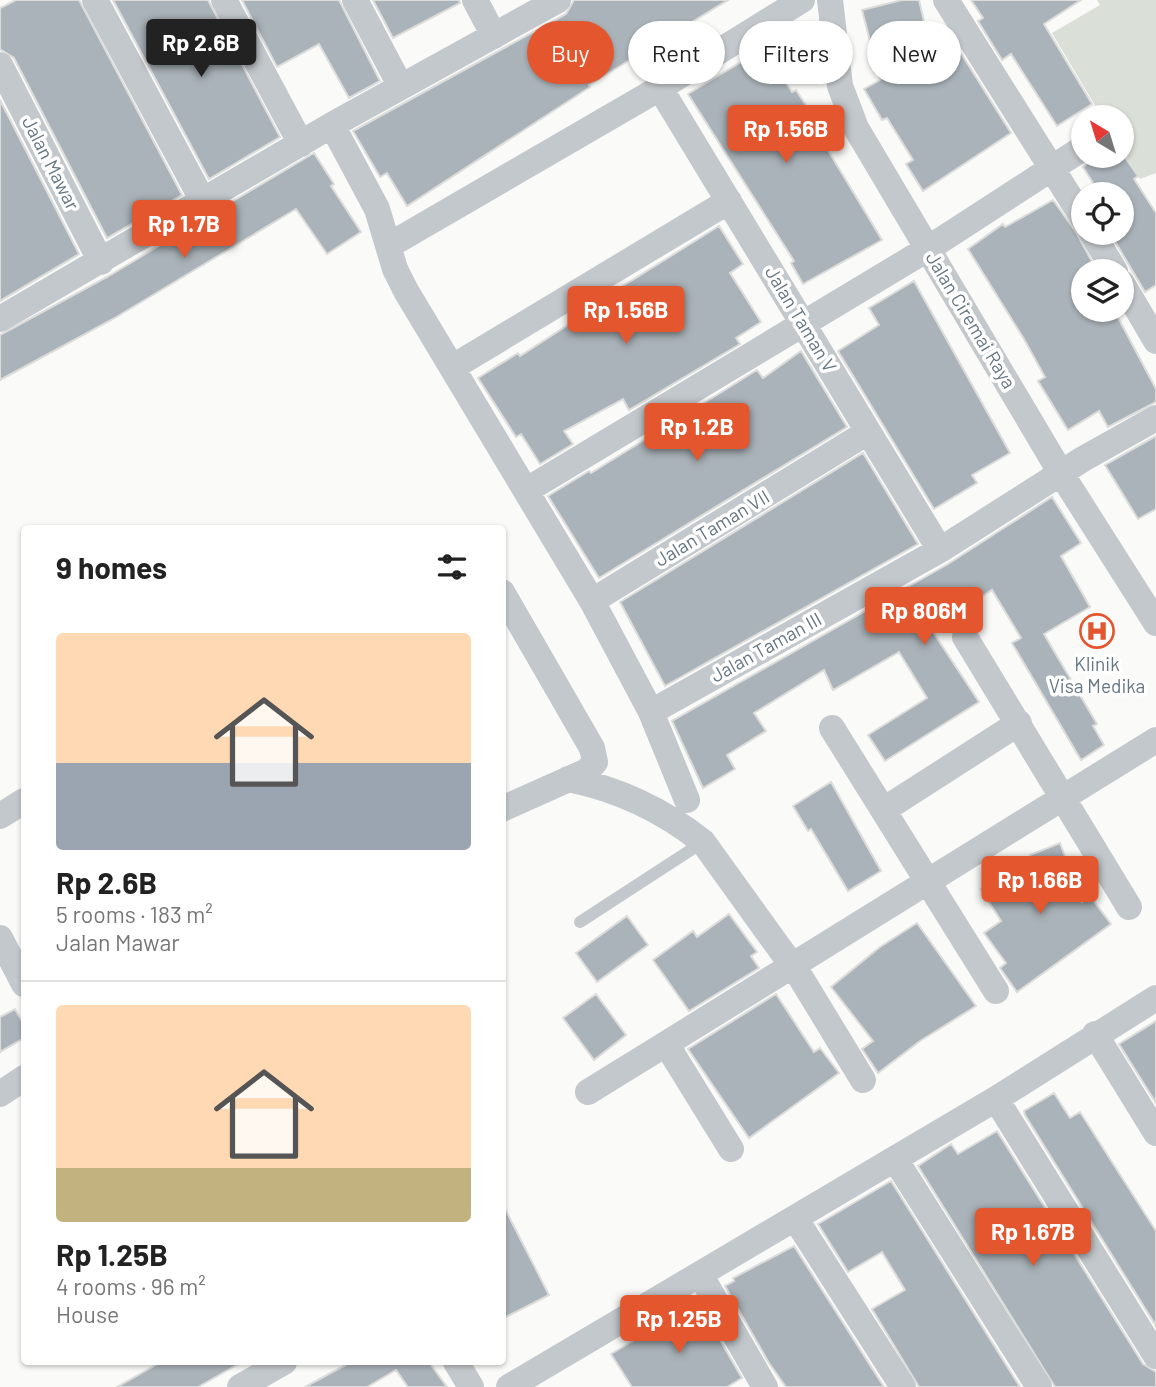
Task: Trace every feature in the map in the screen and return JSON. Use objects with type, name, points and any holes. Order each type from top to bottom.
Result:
[{"type":"street","points":[[95,0],[204,203]]},
{"type":"street","points":[[224,0],[301,144]]},
{"type":"street","points":[[355,0],[401,87]]},
{"type":"street","points":[[475,0],[494,36]]},
{"type":"street","points":[[2,312],[101,262],[332,125],[558,0]]},
{"type":"street","points":[[388,246],[660,88],[802,0]]},
{"type":"street","name":"Jalan Ciremai Raya","points":[[830,0],[840,86],[856,128],[1062,475],[1156,623]]},
{"type":"street","points":[[946,0],[1071,198]]},
{"type":"street","name":"Jalan Mawar","points":[[0,65],[101,262]]},
{"type":"street","name":"Jalan Taman V","points":[[660,88],[940,550]]},
{"type":"street","points":[[332,125],[377,209],[405,290],[592,601],[650,712],[687,800]]},
{"type":"street","points":[[527,490],[929,248],[1071,157]]},
{"type":"street","points":[[453,367],[729,201]]},
{"type":"street","points":[[1134,303],[1156,341]]},
{"type":"street","name":"Jalan Taman III","points":[[650,712],[940,550],[1062,475],[1083,459],[1156,418]]},
{"type":"street","name":"Jalan Taman VII","points":[[592,601],[868,432]]},
{"type":"street","points":[[506,599],[592,748],[595,762],[587,771],[506,807]]},
{"type":"street","points":[[965,637],[1129,906]]},
{"type":"street","points":[[885,809],[1019,723]]},
{"type":"street","points":[[832,728],[885,809],[931,889],[996,991]]},
{"type":"street","points":[[588,1092],[791,964],[931,889],[1064,797],[1156,740]]},
{"type":"street","points":[[568,779],[626,795],[687,829],[703,842],[791,964],[863,1080]]},
{"type":"street","points":[[0,816],[21,803]]},
{"type":"street","points":[[0,938],[21,978]]},
{"type":"street","points":[[509,1387],[701,1276],[1156,998]]},
{"type":"street","points":[[1095,1034],[1156,1133]]},
{"type":"street","points":[[669,1042],[673,1055],[731,1149]]},
{"type":"street","points":[[0,1094],[21,1081]]},
{"type":"street","points":[[996,1098],[1156,1356]]},
{"type":"street","points":[[895,1159],[1039,1387]]},
{"type":"street","points":[[794,1218],[903,1387]]},
{"type":"street","points":[[701,1276],[765,1387]]},
{"type":"street","points":[[240,1387],[279,1365]]},
{"type":"street","points":[[458,1365],[471,1387]]},
{"type":"lane","points":[[580,922],[703,842]]},
{"type":"shaded area","points":[[1097,0],[1156,0],[1156,173],[1140,179],[1133,168],[1134,105],[1095,105],[1052,33],[1100,5]]},
{"type":"building","points":[[16,0],[79,0],[182,195],[107,238],[14,58],[0,49],[0,8]]},
{"type":"building","points":[[113,0],[208,0],[280,137],[209,179]]},
{"type":"building","points":[[242,0],[339,0],[380,81],[349,98],[319,44],[277,67]]},
{"type":"building","points":[[373,0],[459,0],[460,3],[393,38]]},
{"type":"building","points":[[574,0],[728,0],[694,21],[628,21],[628,61],[614,70],[614,21],[553,21],[566,14]]},
{"type":"building","points":[[902,0],[919,0],[924,21],[867,21],[867,29],[862,10]]},
{"type":"building","points":[[971,0],[1081,0],[1044,24],[1092,104],[1071,105],[1071,117],[1057,126],[1011,54],[1002,60],[978,21],[983,18]]},
{"type":"building","points":[[527,35],[527,84],[591,84],[590,87],[407,206],[387,173],[380,177],[353,131]]},
{"type":"building","points":[[961,53],[1011,133],[923,191],[906,164],[913,160],[887,118],[882,120],[864,89],[873,84],[961,84]]},
{"type":"building","points":[[739,63],[739,84],[787,84],[792,92],[796,90],[831,144],[826,147],[882,240],[803,284],[791,263],[794,261],[688,94],[705,84],[725,84],[725,72]]},
{"type":"building","points":[[0,100],[79,254],[0,301]]},
{"type":"building","points":[[314,153],[334,184],[331,186],[361,232],[327,254],[296,209],[113,319],[0,380],[0,335],[109,276]]},
{"type":"building","points":[[1084,168],[1132,168],[1138,176],[1134,179],[1156,213],[1156,285],[1145,292],[1134,273],[1134,259],[1125,259],[1117,245],[1134,245],[1134,182],[1092,182]]},
{"type":"building","points":[[1053,200],[1071,225],[1071,245],[1083,245],[1091,259],[1071,259],[1071,322],[1120,322],[1156,389],[1156,402],[1108,427],[1099,411],[1068,430],[1038,381],[1045,377],[968,249],[1003,224],[1005,227]]},
{"type":"building","points":[[719,226],[743,264],[730,273],[761,322],[736,338],[740,344],[629,410],[623,399],[564,431],[573,444],[540,464],[521,434],[516,437],[478,378],[518,353],[520,356],[603,302],[602,299]]},
{"type":"building","points":[[914,281],[1010,453],[972,475],[977,483],[934,509],[838,351],[879,325],[869,308]]},
{"type":"building","points":[[801,351],[847,427],[599,578],[548,496],[589,471],[591,473],[757,370],[763,378]]},
{"type":"building","points":[[1156,436],[1156,509],[1138,519],[1105,465]]},
{"type":"building","points":[[863,453],[918,544],[665,686],[620,602]]},
{"type":"building","points":[[1052,497],[1081,543],[1061,556],[1090,607],[1044,634],[1097,724],[1093,726],[1104,745],[1081,760],[1012,643],[1021,638],[992,590],[939,624],[941,627],[933,632],[979,702],[885,761],[868,735],[927,698],[899,652],[833,690],[824,670],[754,713],[766,731],[727,755],[735,769],[703,788],[672,721],[948,564]]},
{"type":"building","points":[[831,782],[881,871],[848,891],[811,829],[808,831],[793,806]]},
{"type":"building","points":[[1060,843],[1082,902],[1090,896],[1111,924],[1017,992],[1000,968],[1006,963],[984,933],[1001,921],[981,889],[1032,859],[1030,855]]},
{"type":"building","points":[[729,914],[757,952],[751,956],[759,968],[689,1011],[653,960],[693,931],[697,937]]},
{"type":"building","points":[[627,916],[648,945],[597,982],[576,953]]},
{"type":"building","points":[[917,923],[976,1006],[920,1041],[878,1073],[862,1049],[873,1041],[831,987],[880,947]]},
{"type":"building","points":[[596,994],[626,1035],[594,1060],[563,1018]]},
{"type":"building","points":[[776,994],[814,1052],[820,1048],[839,1073],[749,1138],[688,1049]]},
{"type":"building","points":[[15,1009],[21,1020],[21,1040],[0,1052],[0,1017]]},
{"type":"building","points":[[1156,1021],[1156,1103],[1119,1044]]},
{"type":"building","points":[[1054,1093],[1070,1118],[1080,1112],[1156,1231],[1156,1326],[1025,1115],[1024,1111]]},
{"type":"building","points":[[997,1131],[1143,1364],[1156,1372],[1156,1387],[1055,1387],[918,1166],[951,1144],[958,1154]]},
{"type":"building","points":[[891,1181],[1020,1387],[919,1387],[872,1309],[905,1290],[882,1252],[848,1272],[818,1224]]},
{"type":"building","points":[[506,1211],[549,1295],[506,1317]]},
{"type":"building","points":[[794,1246],[884,1387],[786,1387],[769,1363],[725,1286],[734,1281],[733,1278]]},
{"type":"building","points":[[698,1302],[742,1378],[727,1387],[632,1387],[611,1354]]},
{"type":"building","points":[[156,1365],[237,1365],[198,1387],[117,1387]]},
{"type":"building","points":[[345,1365],[431,1365],[447,1387],[408,1387],[396,1370],[367,1387],[305,1387]]},
{"type":"place","name":"Klinik Visa Medika","points":[[1097,631]]}]
